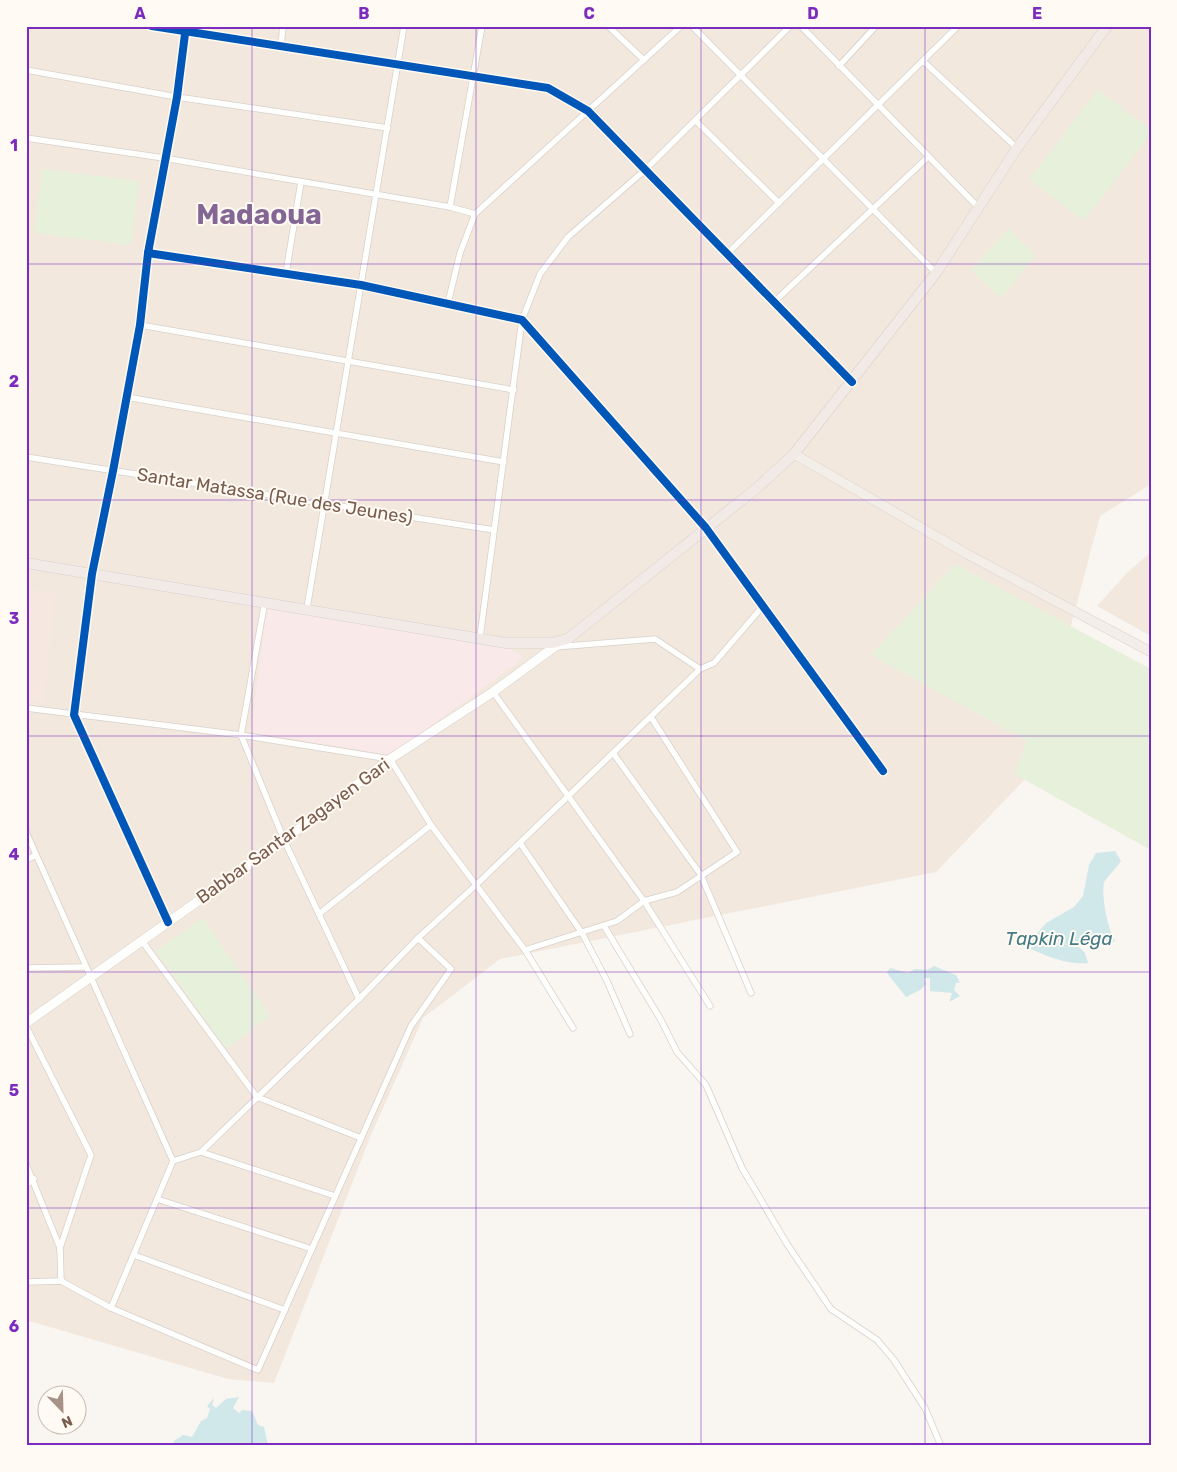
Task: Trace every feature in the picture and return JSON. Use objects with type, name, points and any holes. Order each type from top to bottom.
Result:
[{"type":"highway","points":[[26,563],[506,642],[558,644],[634,587],[757,488],[794,454],[936,273],[1017,148],[1104,27]]},
{"type":"main road","points":[[794,454],[967,554],[1151,652]]},
{"type":"street","points":[[152,26],[186,29],[548,88],[588,111],[852,382]]},
{"type":"street","points":[[280,45],[283,26]]},
{"type":"street","points":[[307,608],[404,26]]},
{"type":"street","points":[[450,207],[482,26]]},
{"type":"street","points":[[608,26],[644,60]]},
{"type":"street","points":[[448,303],[460,253],[475,214],[681,26]]},
{"type":"street","points":[[692,26],[936,273]]},
{"type":"street","points":[[480,637],[522,320],[540,274],[568,237],[646,170],[790,26]]},
{"type":"street","points":[[801,26],[979,208]]},
{"type":"street","points":[[839,66],[876,26]]},
{"type":"street","points":[[727,254],[958,26]]},
{"type":"street","points":[[168,922],[74,715],[92,574],[140,325],[148,253],[164,158],[177,97],[186,29]]},
{"type":"street","points":[[923,61],[1017,148]]},
{"type":"street","points":[[26,70],[177,97],[388,128]]},
{"type":"street","points":[[696,121],[779,203]]},
{"type":"street","points":[[26,138],[164,158],[450,207],[475,214]]},
{"type":"street","points":[[774,302],[928,157]]},
{"type":"street","points":[[286,273],[301,182]]},
{"type":"street","points":[[148,253],[361,285],[522,320],[706,528],[883,771]]},
{"type":"street","points":[[140,325],[514,390]]},
{"type":"street","points":[[126,397],[504,462]]},
{"type":"street","name":"Santar Matassa (Rue des Jeunes)","points":[[26,457],[494,530]]},
{"type":"street","points":[[265,601],[241,735],[284,840],[359,999]]},
{"type":"street","points":[[173,1161],[201,1152],[359,999],[418,938],[520,844],[700,669],[714,663],[763,606]]},
{"type":"street","points":[[558,644],[655,639],[700,669]]},
{"type":"street","name":"Babbar Santar Zagayen Gari","points":[[26,1024],[284,840],[390,759],[493,692],[558,644]]},
{"type":"street","points":[[493,692],[644,902],[710,1006]]},
{"type":"street","points":[[26,708],[241,735],[390,759],[431,825],[525,950],[574,1028]]},
{"type":"street","points":[[525,950],[616,921],[644,902],[676,892],[737,852],[651,717]]},
{"type":"street","points":[[614,753],[701,875],[751,993]]},
{"type":"street","points":[[319,914],[431,825]]},
{"type":"street","points":[[26,832],[173,1161],[111,1308]]},
{"type":"street","points":[[520,844],[582,933],[607,981],[630,1034]]},
{"type":"street","points":[[26,860],[36,854]]},
{"type":"street","points":[[604,926],[661,1020],[677,1052],[706,1085],[742,1168],[787,1244],[831,1309],[877,1340],[894,1360],[925,1408],[941,1446]]},
{"type":"street","points":[[26,1282],[61,1280],[111,1308],[258,1370],[411,1026],[451,969],[418,938]]},
{"type":"street","points":[[142,941],[257,1097],[361,1138]]},
{"type":"street","points":[[26,968],[85,967]]},
{"type":"street","points":[[26,1024],[91,1155],[60,1248]]},
{"type":"street","points":[[201,1152],[335,1196]]},
{"type":"street","points":[[26,1164],[34,1179],[60,1248],[61,1280]]},
{"type":"street","points":[[26,1186],[34,1179]]},
{"type":"street","points":[[157,1199],[312,1249]]},
{"type":"street","points":[[134,1255],[285,1310]]},
{"type":"shaded area","points":[[26,26],[1151,26],[1151,484],[1100,516],[1032,772],[936,872],[500,959],[423,1018],[371,1135],[274,1383],[228,1379],[26,1320]]},
{"type":"shaded area","points":[[1151,552],[1151,636],[1097,606],[1127,573]]},
{"type":"shaded area","points":[[26,588],[55,593],[44,703],[26,700]]},
{"type":"shaded area","points":[[267,606],[509,647],[522,657],[516,664],[391,755],[251,732]]},
{"type":"green space","points":[[1098,90],[1151,130],[1151,134],[1084,221],[1029,179]]},
{"type":"green space","points":[[42,169],[139,181],[131,245],[34,233]]},
{"type":"green space","points":[[1009,228],[1035,256],[1001,298],[971,270]]},
{"type":"green space","points":[[955,564],[1151,669],[1151,850],[1014,774],[1027,741],[871,655]]},
{"type":"green space","points":[[203,918],[270,1016],[226,1049],[156,951]]},
{"type":"water","name":"Tapkin Léga","points":[[1115,851],[1121,861],[1105,881],[1103,888],[1104,904],[1115,941],[1104,944],[1088,939],[1077,945],[1085,953],[1088,963],[1066,962],[1031,949],[1030,942],[1046,923],[1074,907],[1083,896],[1089,865],[1096,853]]},
{"type":"water","points":[[934,966],[956,975],[960,983],[956,983],[954,990],[960,996],[949,1002],[952,993],[930,991],[930,978],[924,978],[926,984],[920,990],[906,997],[887,973],[890,968],[908,973],[915,969],[927,970]]},
{"type":"water","points":[[239,1397],[233,1408],[239,1413],[242,1410],[252,1411],[258,1425],[264,1427],[268,1446],[173,1446],[174,1441],[183,1435],[192,1437],[201,1421],[207,1418],[210,1409],[207,1406],[214,1398],[212,1405],[216,1408],[226,1399]]},
{"type":"cycle path","points":[[152,26],[548,88],[588,111],[852,382]]},
{"type":"cycle path","points":[[168,922],[74,715],[92,574],[140,325],[148,253],[177,97],[186,26]]},
{"type":"cycle path","points":[[148,253],[361,285],[522,320],[706,528],[883,771]]},
{"type":"district","name":"Madaoua","points":[[259,214]]}]
